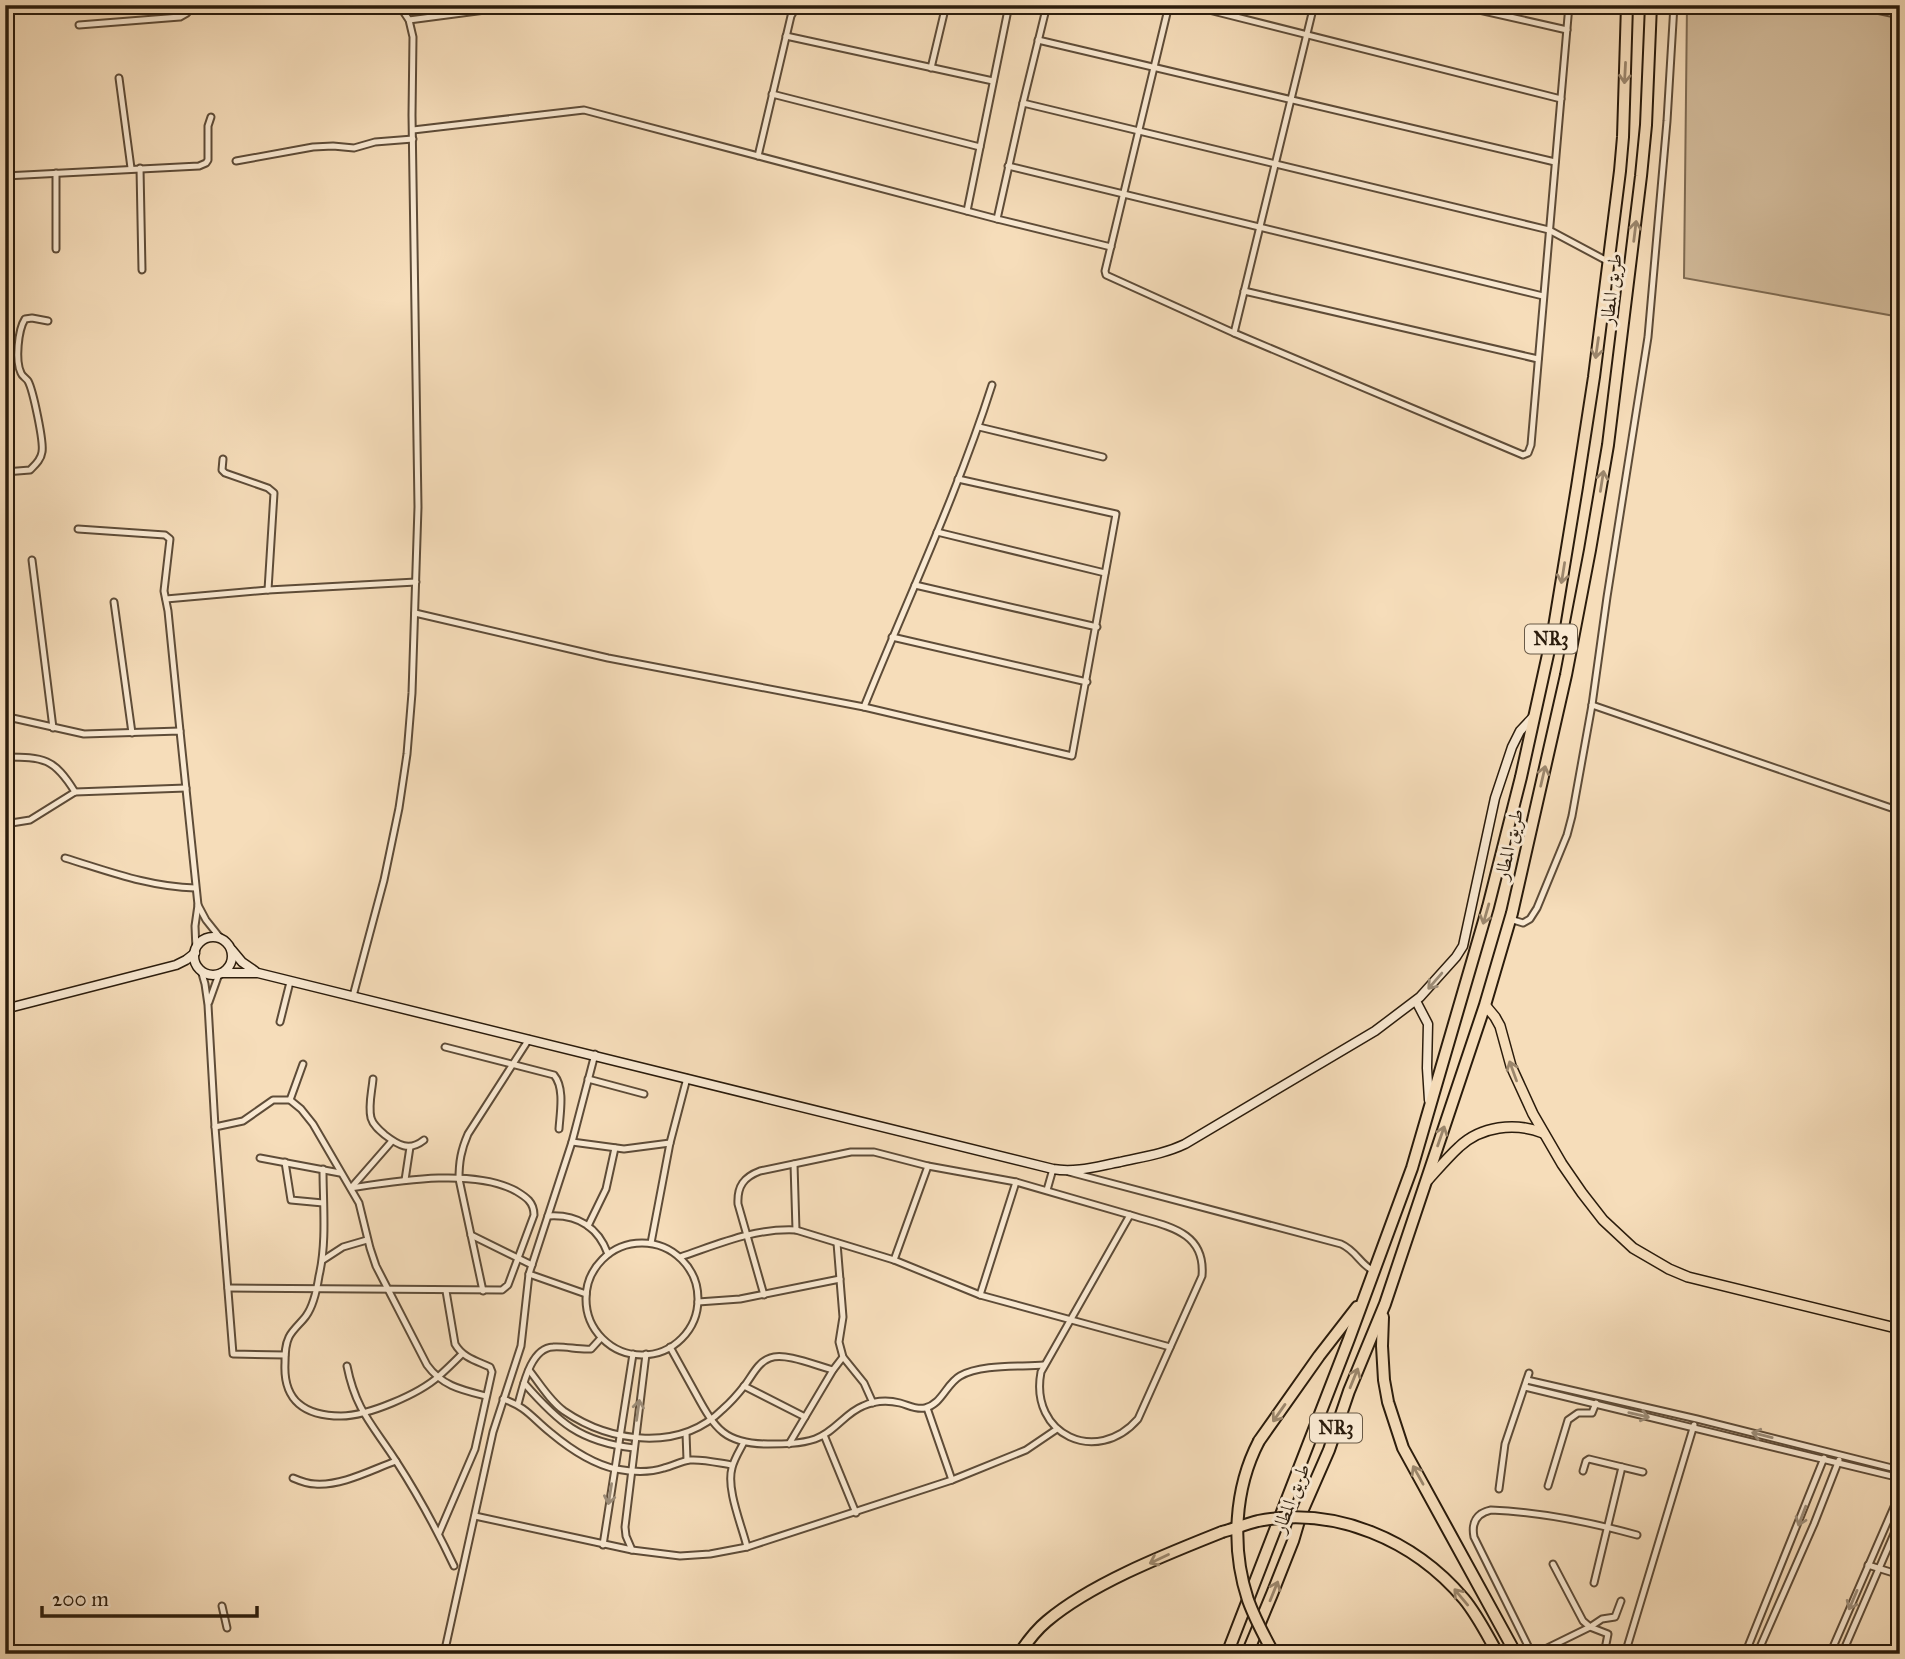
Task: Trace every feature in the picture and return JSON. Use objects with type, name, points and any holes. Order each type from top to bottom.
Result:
[{"type":"highway","name":"طريق المطار","points":[[1227,1654],[1345,1352],[1412,1168],[1491,894],[1554,627],[1577,487],[1609,262],[1623,137],[1627,5]]},
{"type":"highway","name":"طريق المطار","points":[[1247,1654],[1385,1304],[1485,1005],[1510,919],[1566,675],[1591,550],[1608,445],[1646,125],[1651,5]]},
{"type":"highway","points":[[1273,1654],[1257,1622],[1241,1569],[1238,1520],[1241,1493],[1250,1460],[1259,1441],[1319,1356],[1363,1300]]},
{"type":"highway","points":[[1385,1304],[1382,1346],[1384,1380],[1403,1448],[1516,1654]]},
{"type":"highway","points":[[1019,1654],[1047,1621],[1075,1601],[1170,1553],[1258,1521],[1319,1519],[1373,1532],[1425,1561],[1465,1601],[1498,1654]]},
{"type":"main road","points":[[176,965],[199,968],[209,974],[258,973],[1053,1169],[1083,1169],[1160,1154],[1185,1144],[1353,1044],[1416,1001],[1463,946],[1495,797],[1512,747],[1520,731],[1534,716]]},
{"type":"main road","points":[[5,1009],[176,965],[186,960],[198,945],[207,939],[222,940],[242,962],[258,973]]},
{"type":"main road","points":[[221,973],[231,962],[230,947]]},
{"type":"main road","points":[[195,951],[199,968]]},
{"type":"main road","points":[[1416,1001],[1428,1024],[1430,1107]]},
{"type":"main road","points":[[1485,1005],[1496,1017],[1517,1082],[1543,1133],[1603,1220],[1625,1242],[1650,1260],[1688,1277],[1900,1329]]},
{"type":"main road","points":[[1425,1183],[1460,1146],[1477,1135],[1511,1126],[1543,1133]]},
{"type":"street","points":[[79,25],[180,17],[187,13],[188,5]]},
{"type":"street","points":[[353,996],[384,880],[399,808],[412,693],[418,507],[413,37],[410,20],[398,5]]},
{"type":"street","points":[[410,20],[549,5]]},
{"type":"street","points":[[758,156],[791,16],[795,9],[803,5]]},
{"type":"street","points":[[932,68],[946,5]]},
{"type":"street","points":[[967,211],[1009,5]]},
{"type":"street","points":[[997,219],[1047,5]]},
{"type":"street","points":[[1169,5],[1105,271],[1107,277],[1520,454],[1528,453],[1531,448],[1569,5]]},
{"type":"street","points":[[1189,5],[1561,99]]},
{"type":"street","points":[[1234,333],[1314,5]]},
{"type":"street","points":[[1457,5],[1567,30]]},
{"type":"street","points":[[1510,919],[1523,923],[1530,919],[1564,844],[1572,816],[1592,705],[1648,337],[1674,5]]},
{"type":"street","points":[[1853,5],[1900,15]]},
{"type":"street","points":[[786,36],[993,81]]},
{"type":"street","points":[[1038,40],[1555,162]]},
{"type":"street","points":[[119,78],[131,168]]},
{"type":"street","points":[[772,94],[980,147]]},
{"type":"street","points":[[1023,103],[1549,230],[1609,262]]},
{"type":"street","points":[[413,130],[584,110],[1111,247]]},
{"type":"street","points":[[5,176],[199,166],[208,160],[208,126],[211,117]]},
{"type":"street","points":[[236,161],[313,147],[333,146],[348,149],[375,142],[413,139]]},
{"type":"street","points":[[1008,166],[1543,296]]},
{"type":"street","points":[[140,168],[142,270]]},
{"type":"street","points":[[56,173],[56,249]]},
{"type":"street","points":[[1244,291],[1538,359]]},
{"type":"street","points":[[5,472],[30,470],[39,461],[42,452],[42,440],[29,383],[20,371],[18,342],[20,326],[25,319],[48,321]]},
{"type":"street","points":[[864,707],[937,532],[979,426],[992,385]]},
{"type":"street","points":[[979,426],[1102,457]]},
{"type":"street","points":[[223,459],[222,470],[225,473],[268,488],[274,493],[268,590]]},
{"type":"street","points":[[415,613],[608,658],[864,707],[1072,756],[1116,514],[958,479]]},
{"type":"street","points":[[78,528],[168,536],[170,547],[164,589],[195,888],[198,905],[205,920],[222,940]]},
{"type":"street","points":[[937,532],[1105,573]]},
{"type":"street","points":[[32,560],[53,728]]},
{"type":"street","points":[[166,599],[416,582]]},
{"type":"street","points":[[915,585],[1097,627]]},
{"type":"street","points":[[114,602],[132,733]]},
{"type":"street","points":[[892,637],[1087,682]]},
{"type":"street","points":[[5,699],[7,717],[84,734],[180,731]]},
{"type":"street","points":[[1592,705],[1900,811]]},
{"type":"street","points":[[5,757],[32,757],[53,764],[75,792]]},
{"type":"street","points":[[5,824],[30,820],[75,792],[186,788]]},
{"type":"street","points":[[65,858],[138,881],[195,888]]},
{"type":"street","points":[[195,951],[198,905]]},
{"type":"street","points":[[199,968],[208,1005],[233,1354],[285,1355]]},
{"type":"street","points":[[208,1005],[221,973]]},
{"type":"street","points":[[281,1022],[290,982]]},
{"type":"street","points":[[483,1291],[459,1179],[459,1160],[468,1134],[529,1038]]},
{"type":"street","points":[[444,1047],[550,1073],[558,1078],[559,1129]]},
{"type":"street","points":[[444,1654],[489,1448],[521,1346],[529,1274],[572,1142],[595,1055]]},
{"type":"street","points":[[290,1100],[303,1064]]},
{"type":"street","points":[[651,1243],[670,1143],[687,1078]]},
{"type":"street","points":[[373,1079],[370,1111],[376,1127],[401,1146],[418,1145],[424,1140]]},
{"type":"street","points":[[588,1079],[645,1094]]},
{"type":"street","points":[[215,1126],[243,1121],[273,1100],[290,1100],[302,1109],[351,1188],[363,1215],[367,1240],[376,1266],[427,1364],[438,1378],[456,1388],[486,1396]]},
{"type":"street","points":[[351,1188],[392,1141]]},
{"type":"street","points":[[572,1142],[634,1149],[670,1143]]},
{"type":"street","points":[[405,1180],[410,1147]]},
{"type":"street","points":[[589,1226],[606,1188],[615,1148]]},
{"type":"street","points":[[764,1295],[738,1204],[742,1182],[750,1174],[760,1171],[851,1152],[874,1152],[928,1166],[1016,1182],[1048,1190],[1130,1215],[1181,1231],[1196,1245],[1201,1255],[1202,1276],[1143,1410],[1131,1427],[1122,1433],[1093,1442],[1074,1440],[1057,1429],[1045,1410],[1040,1396],[1039,1380],[1044,1365],[1130,1215]]},
{"type":"street","points":[[260,1158],[340,1172]]},
{"type":"street","points":[[285,1162],[291,1200],[323,1203]]},
{"type":"street","points":[[794,1164],[796,1230]]},
{"type":"street","points":[[894,1260],[928,1166]]},
{"type":"street","points":[[323,1169],[323,1261],[308,1314],[289,1338],[284,1375],[291,1397],[316,1414],[363,1414],[402,1398],[438,1378],[462,1353]]},
{"type":"street","points":[[1048,1190],[1053,1169]]},
{"type":"street","points":[[1064,1171],[1341,1244],[1353,1251],[1363,1265],[1374,1271]]},
{"type":"street","points":[[228,1288],[498,1291],[505,1288],[519,1259],[534,1215],[529,1199],[500,1183],[459,1179],[405,1180],[351,1188]]},
{"type":"street","points":[[980,1294],[1016,1182]]},
{"type":"street","points":[[548,1216],[569,1217],[589,1226],[601,1238],[608,1254]]},
{"type":"street","points":[[680,1257],[747,1234],[769,1230],[796,1230],[894,1260],[980,1294],[1170,1347]]},
{"type":"street","points":[[471,1235],[532,1265]]},
{"type":"street","points":[[323,1261],[344,1247],[367,1240]]},
{"type":"street","points":[[651,1243],[680,1257],[694,1278],[698,1302],[687,1332],[670,1347],[646,1354],[633,1354],[616,1348],[601,1338],[591,1322],[586,1294],[593,1272],[608,1254],[629,1244],[651,1243]]},
{"type":"street","points":[[837,1243],[843,1317],[839,1342],[844,1357],[864,1384],[873,1402]]},
{"type":"street","points":[[529,1274],[586,1294]]},
{"type":"street","points":[[698,1302],[764,1295],[840,1279]]},
{"type":"street","points":[[439,1533],[475,1449],[492,1369],[462,1353],[455,1344],[446,1291]]},
{"type":"street","points":[[518,1404],[529,1370],[540,1351],[552,1347],[591,1349],[601,1338]]},
{"type":"street","points":[[670,1347],[710,1421],[731,1438],[760,1444],[801,1443],[824,1434],[861,1406],[873,1402],[899,1402],[918,1409],[927,1408],[935,1403],[957,1378],[967,1373],[1044,1365]]},
{"type":"street","points":[[603,1545],[633,1354]]},
{"type":"street","points":[[632,1550],[625,1527],[646,1354]]},
{"type":"street","points":[[529,1370],[563,1410],[587,1424],[635,1437],[662,1438],[686,1433],[710,1421],[744,1386],[759,1366],[772,1357],[788,1358],[832,1370]]},
{"type":"street","points":[[789,1444],[832,1370],[844,1357]]},
{"type":"street","points":[[347,1366],[352,1390],[363,1414],[396,1461],[439,1533],[454,1566]]},
{"type":"street","points":[[1499,1489],[1506,1444],[1528,1376],[1597,1396],[1697,1419],[1900,1478]]},
{"type":"street","points":[[524,1383],[548,1410],[575,1431],[603,1443],[634,1448]]},
{"type":"street","points":[[744,1386],[805,1417]]},
{"type":"street","points":[[1525,1387],[1693,1428],[1900,1469]]},
{"type":"street","points":[[1548,1486],[1567,1420],[1578,1413],[1592,1413],[1597,1396]]},
{"type":"street","points":[[503,1399],[518,1404],[576,1451],[614,1469],[657,1470],[696,1460],[732,1465]]},
{"type":"street","points":[[548,1410],[556,1403]]},
{"type":"street","points":[[927,1408],[952,1480]]},
{"type":"street","points":[[1625,1654],[1697,1419]]},
{"type":"street","points":[[475,1516],[603,1545],[695,1556],[747,1547],[952,1480],[1026,1450],[1057,1429]]},
{"type":"street","points":[[686,1433],[687,1461]]},
{"type":"street","points":[[824,1434],[856,1513]]},
{"type":"street","points":[[744,1442],[731,1472],[733,1494],[747,1547]]},
{"type":"street","points":[[1745,1654],[1826,1455]]},
{"type":"street","points":[[1758,1654],[1840,1455]]},
{"type":"street","points":[[1583,1471],[1589,1459],[1643,1472]]},
{"type":"street","points":[[293,1478],[307,1483],[325,1484],[396,1461]]},
{"type":"street","points":[[1594,1583],[1622,1467]]},
{"type":"street","points":[[1830,1654],[1900,1493]]},
{"type":"street","points":[[1620,1601],[1615,1617],[1602,1619],[1533,1654],[1474,1537],[1474,1522],[1484,1511],[1491,1510],[1547,1516],[1637,1535]]},
{"type":"street","points":[[1842,1654],[1900,1520]]},
{"type":"street","points":[[1553,1564],[1581,1619],[1590,1627],[1608,1634],[1604,1654]]},
{"type":"street","points":[[1868,1565],[1900,1575]]},
{"type":"street","points":[[222,1606],[227,1628]]},
{"type":"shaded area","points":[[1687,5],[1900,5],[1900,317],[1684,278]]}]
